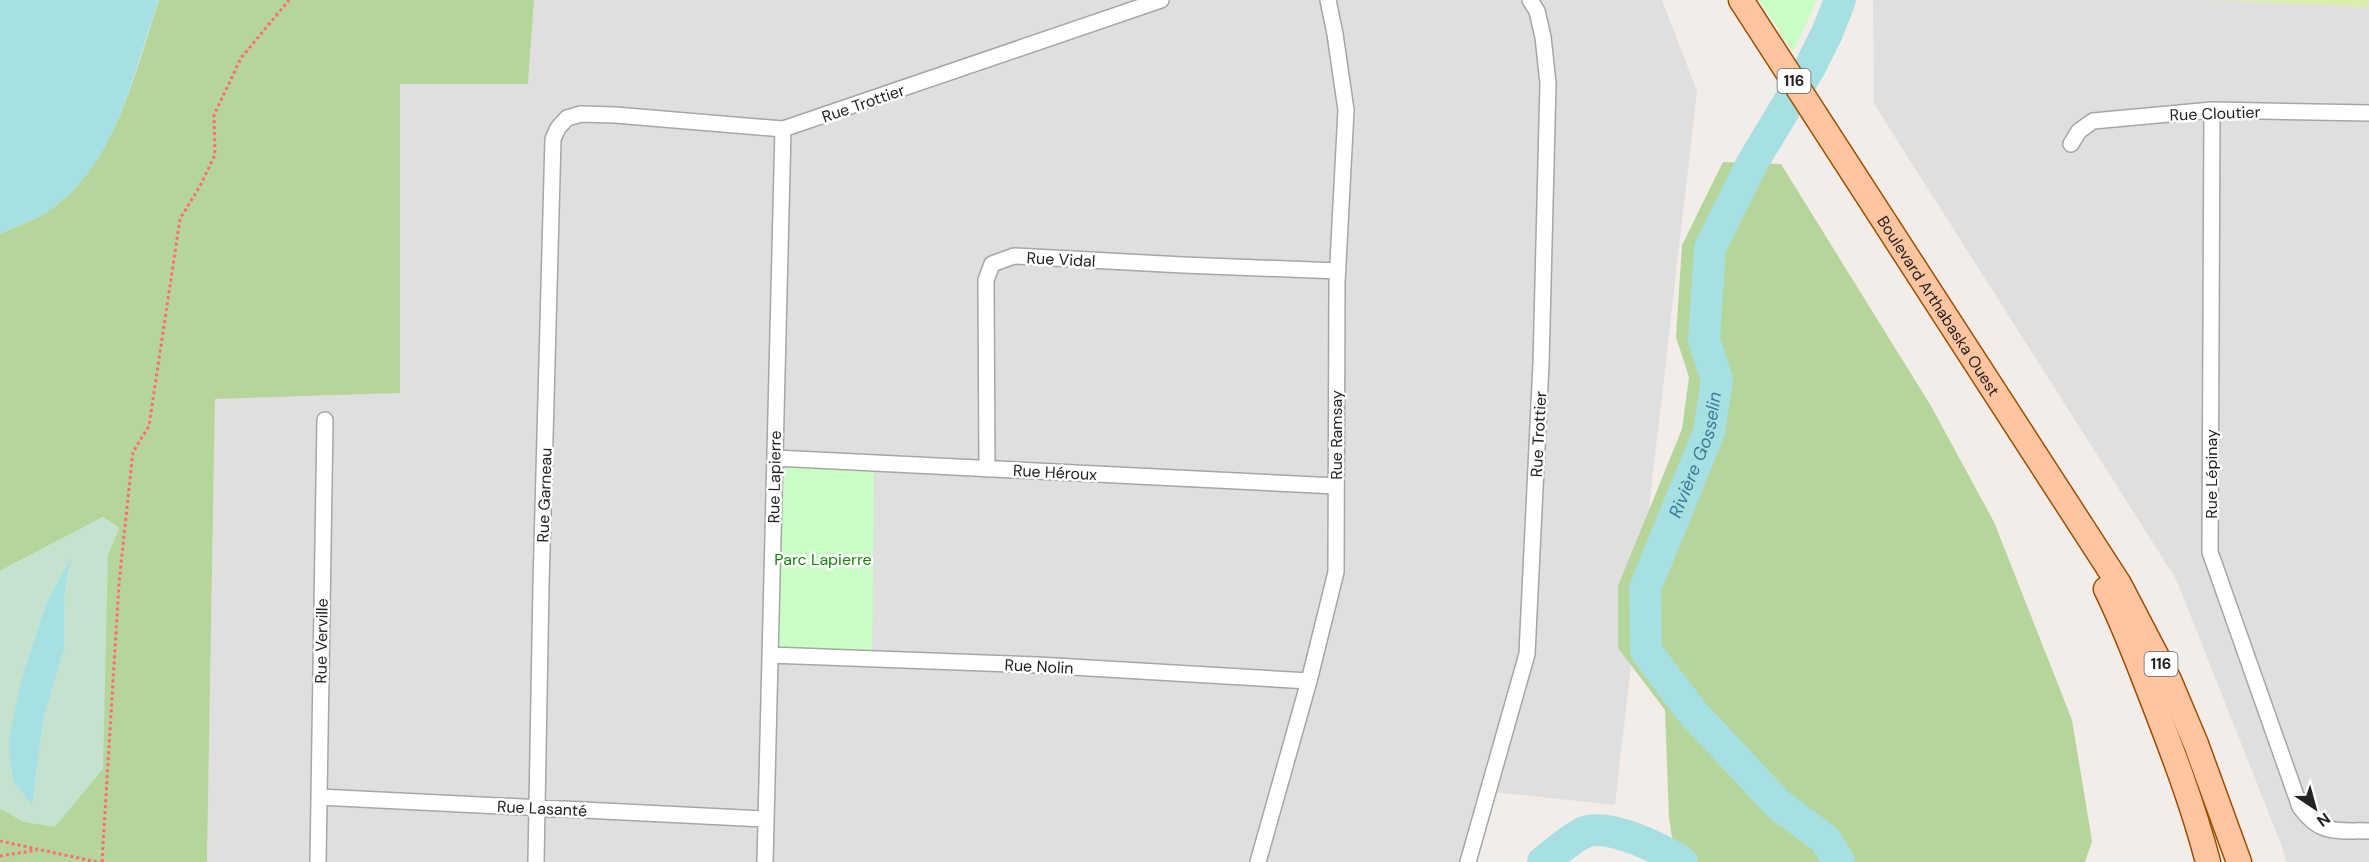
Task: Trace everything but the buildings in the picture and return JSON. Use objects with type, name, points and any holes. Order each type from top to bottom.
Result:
[{"type":"main road","name":"Boulevard Arthabaska Ouest","points":[[1741,0],[2098,548],[2149,638],[2196,744],[2239,862]]},
{"type":"main road","name":"Boulevard Arthabaska Ouest","points":[[2053,482],[2108,592],[2128,638],[2172,749],[2200,830],[2208,862]]},
{"type":"street","name":"Rue Trottier","points":[[558,128],[567,118],[581,114],[783,129],[1161,0]]},
{"type":"street","name":"Rue Ramsay","points":[[1258,862],[1309,681],[1336,572],[1338,271],[1346,110],[1328,0]]},
{"type":"street","name":"Rue Trottier","points":[[1468,862],[1527,654],[1541,364],[1548,83],[1543,37],[1537,11],[1530,0]]},
{"type":"street","name":"Rue Cloutier","points":[[2071,144],[2079,131],[2093,121],[2212,110],[2369,113]]},
{"type":"street","name":"Rue Lépinay","points":[[2212,110],[2210,552],[2300,807],[2309,819],[2326,830],[2369,831]]},
{"type":"street","name":"Rue Garneau","points":[[536,862],[553,139],[558,128]]},
{"type":"street","name":"Rue Lapierre","points":[[765,862],[783,129]]},
{"type":"street","name":"Rue Vidal","points":[[987,469],[986,280],[992,264],[1014,256],[1183,266],[1338,271]]},
{"type":"street","name":"Rue Verville","points":[[318,862],[325,420]]},
{"type":"street","name":"Rue Héroux","points":[[775,458],[1336,486]]},
{"type":"street","name":"Rue Nolin","points":[[770,655],[1038,665],[1309,681]]},
{"type":"street","name":"Rue Lasanté","points":[[319,797],[766,819]]},
{"type":"street","points":[[765,862],[772,862]]},
{"type":"path","points":[[0,841],[99,862],[119,583],[133,452],[149,426],[180,219],[200,186],[215,154],[214,115],[241,58],[289,0]]},
{"type":"path","points":[[0,856],[39,849]]},
{"type":"shaded area","points":[[534,0],[1662,0],[1697,91],[1615,805],[1493,792],[1473,862],[207,862],[215,399],[400,393],[400,84],[528,84]]},
{"type":"shaded area","points":[[1873,0],[2213,0],[2369,7],[2369,862],[2286,862],[2281,844],[2176,579],[1874,104]]},
{"type":"green space","points":[[159,0],[534,0],[528,84],[400,84],[400,393],[215,399],[207,862],[0,862],[0,808],[24,822],[108,554],[119,528],[103,517],[0,571],[0,234],[50,210],[73,191],[92,168],[120,114]]},
{"type":"green space","points":[[1759,0],[1817,0],[1793,52]]},
{"type":"green space","points":[[2213,0],[2369,0],[2369,7]]},
{"type":"green space","points":[[1723,162],[1781,164],[1931,406],[1994,522],[2072,720],[2092,841],[2085,862],[1676,862],[1669,818],[1665,710],[1618,648],[1618,586],[1682,429],[1689,377],[1676,337],[1682,245]]},
{"type":"green space","name":"Parc Lapierre","points":[[775,458],[874,463],[872,661],[770,655]]},
{"type":"green space","points":[[103,517],[119,528],[108,554],[103,769],[55,827],[24,822],[0,808],[0,571]],"holes":[[[71,560],[65,585],[64,649],[44,717],[32,803],[21,681],[47,601]]]},
{"type":"water","points":[[0,0],[159,0],[120,114],[108,142],[92,167],[73,190],[50,210],[0,234]]},
{"type":"water","points":[[72,557],[65,585],[64,649],[44,717],[32,804],[13,781],[8,743],[21,681],[47,601]]},
{"type":"waterway","name":"Rivière Gosselin","points":[[1839,862],[1826,840],[1778,804],[1692,712],[1646,651],[1645,588],[1709,432],[1717,380],[1704,340],[1710,248],[1751,165],[1810,67],[1840,0]]},
{"type":"waterway","name":"Rivière Gosselin","points":[[1543,862],[1574,838],[1595,830],[1608,831],[1635,839],[1682,862]]}]
